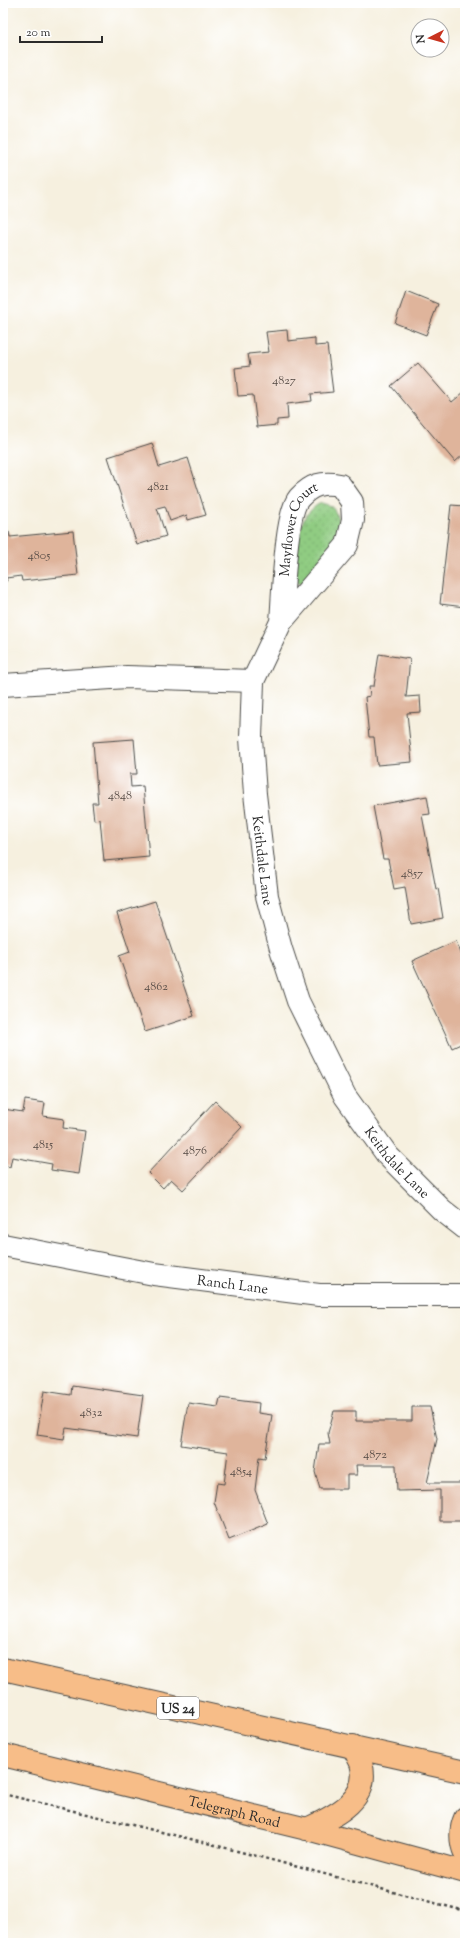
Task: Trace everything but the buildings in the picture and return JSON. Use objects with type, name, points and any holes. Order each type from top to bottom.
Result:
[{"type":"highway","name":"US 24","points":[[3,1669],[465,1772]]},
{"type":"highway","points":[[307,1829],[344,1808],[353,1801],[360,1788],[362,1776],[361,1764],[353,1746]]},
{"type":"highway","name":"Telegraph Road","points":[[3,1755],[307,1829],[465,1872]]},
{"type":"highway","points":[[465,1818],[461,1830],[461,1840],[465,1853]]},
{"type":"street","name":"Mayflower Court","points":[[254,681],[281,622],[347,545],[353,520],[352,502],[340,486],[326,482],[314,487],[298,499],[288,528],[281,622]]},
{"type":"street","points":[[3,685],[127,677],[254,681]]},
{"type":"street","name":"Keithdale Lane","points":[[254,681],[251,738],[255,794],[267,896],[281,949],[298,1001],[345,1096],[388,1156],[442,1210],[465,1228]]},
{"type":"street","name":"Ranch Lane","points":[[3,1245],[154,1274],[319,1295],[465,1295]]},
{"type":"path","points":[[3,1794],[207,1843],[465,1911]]},
{"type":"green space","points":[[321,503],[333,508],[339,525],[338,534],[329,553],[322,562],[301,584],[297,583],[296,562],[301,526],[308,513],[315,506]]}]
